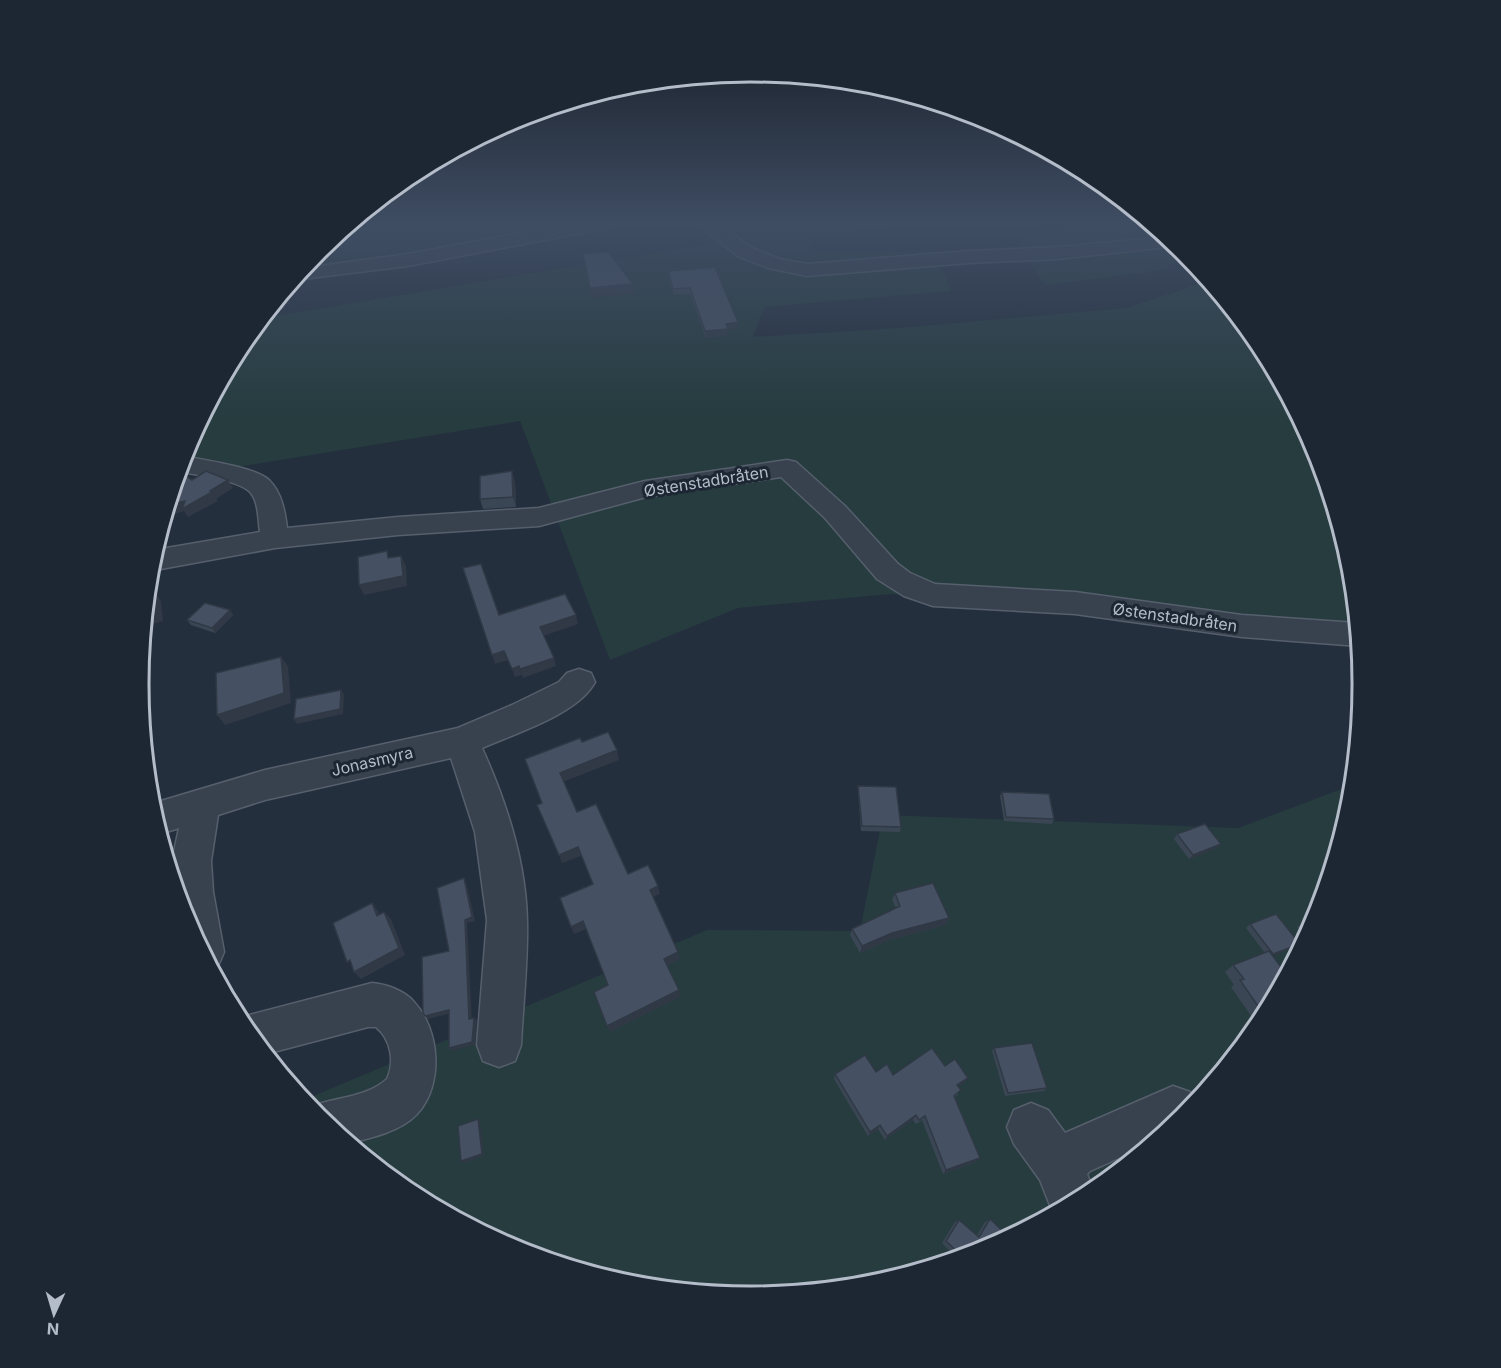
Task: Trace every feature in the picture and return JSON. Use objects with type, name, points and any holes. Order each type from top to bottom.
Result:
[{"type":"street","points":[[191,466],[230,473],[259,484],[270,505],[275,539]]},
{"type":"street","name":"Østenstadbråten","points":[[163,559],[275,539],[398,526],[539,517],[645,489],[787,468],[835,512],[879,566],[913,590],[933,595],[1075,603],[1242,626],[1350,634]]},
{"type":"street","name":"Jonasmyra","points":[[164,816],[265,785],[462,741],[571,692],[579,682]]},
{"type":"street","points":[[462,741],[476,774],[494,832],[502,876],[507,920],[499,1045]]},
{"type":"street","points":[[198,920],[193,892],[192,861],[201,806]]},
{"type":"street","points":[[264,1033],[376,1005],[398,1015],[410,1037],[414,1074],[402,1096],[378,1112],[338,1121]]},
{"type":"street","points":[[1066,1183],[1073,1154],[1173,1109]]},
{"type":"street","points":[[1031,1127],[1066,1183]]},
{"type":"green space","points":[[445,288],[950,288],[952,291],[765,307],[753,337],[899,328],[1127,308],[1187,288],[1204,288],[1251,350],[1290,418],[1306,454],[1332,528],[1347,605],[1351,643],[1104,607],[891,594],[738,608],[610,660],[520,421],[225,469],[192,463],[211,418],[230,383],[275,316]]},
{"type":"green space","points":[[1342,789],[1332,840],[1306,914],[1290,950],[1251,1018],[1203,1081],[1147,1136],[1117,1161],[1051,1205],[981,1240],[944,1254],[868,1274],[790,1284],[750,1286],[672,1280],[595,1265],[520,1240],[450,1205],[384,1161],[313,1096],[707,930],[860,931],[883,815],[1238,828]]},
{"type":"building","points":[[673,288],[724,288],[738,322],[726,324],[728,329],[705,331],[690,288]]},
{"type":"building","points":[[206,471],[228,480],[182,509],[185,501],[177,503],[187,476],[192,480]]},
{"type":"building","points":[[512,471],[513,497],[480,499],[480,476]]},
{"type":"building","points":[[387,551],[388,558],[401,556],[403,576],[359,585],[358,557]]},
{"type":"building","points":[[481,564],[499,615],[565,594],[576,615],[540,627],[554,658],[520,669],[519,666],[512,669],[504,651],[492,655],[463,568]]},
{"type":"building","points":[[205,603],[230,610],[212,628],[187,620]]},
{"type":"building","points":[[281,657],[284,693],[217,715],[216,673]]},
{"type":"building","points":[[341,690],[340,709],[294,719],[296,699]]},
{"type":"building","points":[[608,732],[617,750],[560,773],[577,812],[596,804],[628,874],[648,865],[658,886],[650,890],[678,952],[664,959],[679,990],[607,1026],[594,992],[608,985],[583,921],[571,927],[560,898],[593,884],[578,847],[559,855],[537,805],[542,803],[525,759],[580,738],[582,742]]},
{"type":"building","points":[[858,786],[896,787],[901,827],[862,826]]},
{"type":"building","points":[[1002,792],[1049,794],[1054,819],[1006,817]]},
{"type":"building","points":[[1205,824],[1221,844],[1193,855],[1177,834]]},
{"type":"building","points":[[464,878],[472,917],[465,920],[469,1019],[474,1018],[472,1042],[449,1048],[449,1010],[425,1016],[423,1013],[422,957],[449,951],[437,888]]},
{"type":"building","points":[[933,883],[949,918],[892,933],[862,946],[852,929],[900,906],[895,893]]},
{"type":"building","points":[[372,903],[377,916],[384,912],[399,948],[354,972],[350,960],[347,962],[333,923]]},
{"type":"building","points":[[1276,914],[1295,938],[1291,947],[1273,954],[1250,924]]},
{"type":"building","points":[[1269,951],[1281,967],[1258,1006],[1240,980],[1244,979],[1233,965]]},
{"type":"building","points":[[1032,1043],[1047,1088],[1008,1093],[994,1048]]},
{"type":"building","points":[[932,1048],[945,1066],[955,1059],[968,1078],[957,1085],[961,1090],[954,1096],[980,1158],[946,1170],[925,1116],[919,1120],[916,1115],[887,1136],[880,1125],[870,1132],[835,1074],[865,1055],[876,1072],[887,1064],[893,1075]]},
{"type":"building","points":[[478,1119],[482,1154],[461,1161],[458,1126]]},
{"type":"building","points":[[990,1219],[1002,1230],[955,1250],[946,1241],[959,1220],[979,1237]]}]
